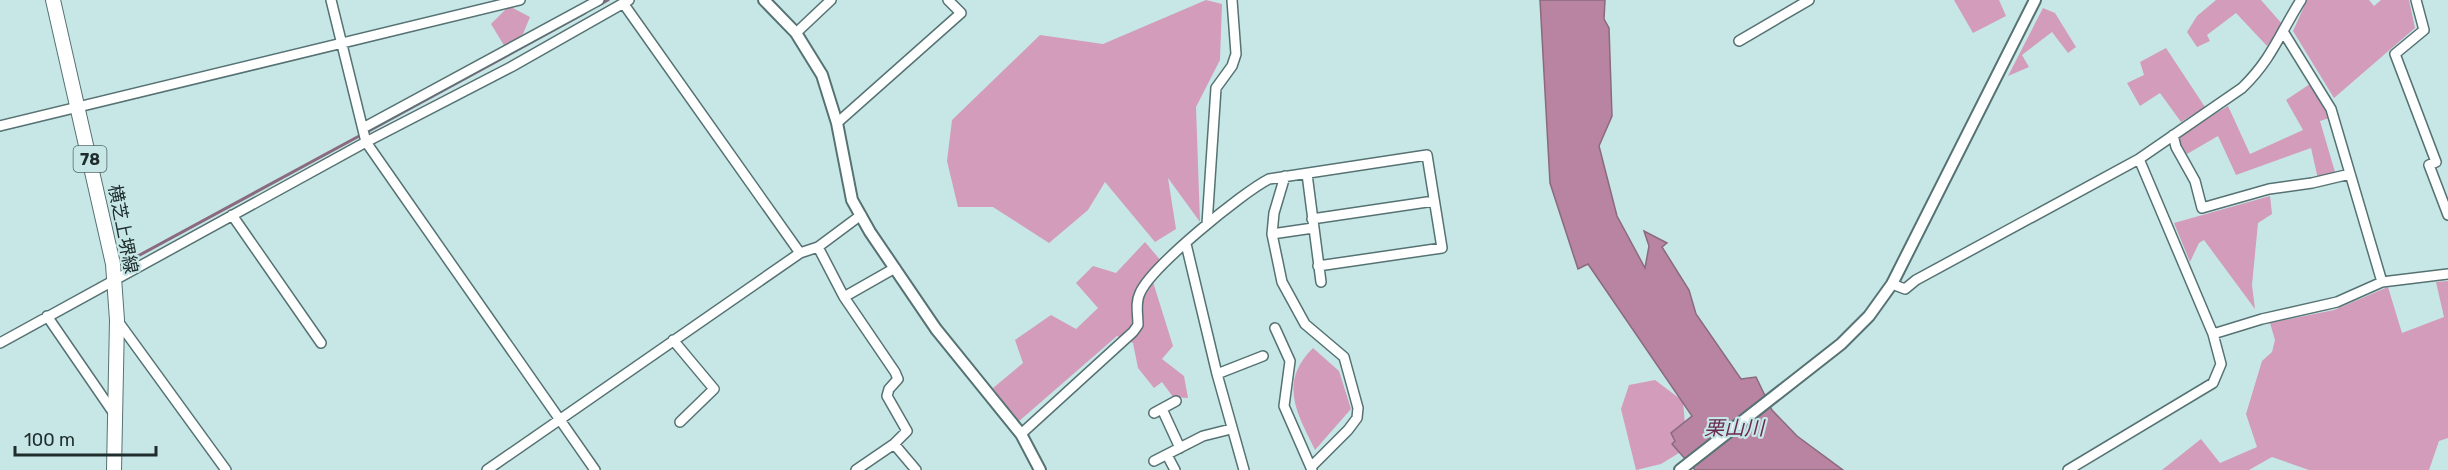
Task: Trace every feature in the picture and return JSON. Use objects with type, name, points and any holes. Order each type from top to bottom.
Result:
[{"type":"main road","name":"横芝上堺線","points":[[52,0],[108,236],[115,279],[117,320],[114,470]]},
{"type":"street","points":[[331,0],[366,142],[595,470]]},
{"type":"street","points":[[0,126],[520,0]]},
{"type":"street","points":[[363,129],[599,0]]},
{"type":"street","points":[[764,0],[796,33],[822,75],[837,123],[852,200],[936,329],[1021,434],[1040,470]]},
{"type":"street","points":[[796,33],[831,0]]},
{"type":"street","points":[[837,123],[961,14],[948,0]]},
{"type":"street","points":[[1207,224],[1216,88],[1232,66],[1236,54],[1232,0]]},
{"type":"street","points":[[1738,40],[1809,0]]},
{"type":"street","points":[[1680,470],[1848,337],[1869,316],[1892,284],[2035,0]]},
{"type":"street","points":[[1892,284],[1905,289],[1916,280],[2139,159],[2242,88],[2255,75],[2284,33],[2301,0]]},
{"type":"street","points":[[2416,0],[2424,30],[2395,54],[2436,162],[2429,165],[2448,215]]},
{"type":"street","points":[[0,343],[366,142],[511,67],[626,1],[800,253]]},
{"type":"street","points":[[2284,33],[2331,109],[2382,282]]},
{"type":"street","points":[[2173,135],[2180,157],[2195,181],[2202,208],[2269,189],[2312,183],[2350,174]]},
{"type":"street","points":[[1021,434],[1133,332],[1138,325],[1137,302],[1146,281],[1207,224],[1256,185],[1269,179],[1286,176],[1427,155],[1442,248],[1318,266]]},
{"type":"street","points":[[2068,470],[2213,383],[2221,364],[2213,334],[2139,159]]},
{"type":"street","points":[[1306,174],[1320,282]]},
{"type":"street","points":[[1275,328],[1290,361],[1284,406],[1312,468],[1348,430],[1357,418],[1358,408],[1344,357],[1305,324],[1282,282],[1272,234],[1274,213],[1286,176]]},
{"type":"street","points":[[1272,234],[1312,223],[1434,201]]},
{"type":"street","points":[[232,215],[321,343]]},
{"type":"street","points":[[487,470],[800,253],[818,247],[861,215]]},
{"type":"street","points":[[1186,244],[1231,429],[1244,470]]},
{"type":"street","points":[[818,247],[844,297],[898,379],[889,389],[887,396],[908,431],[894,444],[856,470]]},
{"type":"street","points":[[844,297],[895,268]]},
{"type":"street","points":[[2213,334],[2262,319],[2337,302],[2382,282],[2448,274]]},
{"type":"street","points":[[47,316],[115,415]]},
{"type":"street","points":[[117,320],[226,470]]},
{"type":"street","points":[[673,340],[714,389],[680,422]]},
{"type":"street","points":[[1217,374],[1263,356]]},
{"type":"street","points":[[1176,401],[1158,411],[1180,448]]},
{"type":"street","points":[[1154,461],[1203,436],[1231,429]]},
{"type":"street","points":[[894,444],[916,470]]},
{"type":"street","points":[[1167,454],[1175,470]]},
{"type":"shaded area","points":[[1206,0],[1222,4],[1220,60],[1196,107],[1200,222],[1168,178],[1176,229],[1155,242],[1105,182],[1088,210],[1049,243],[993,207],[958,207],[947,161],[952,120],[1040,35],[1103,44]]},
{"type":"shaded area","points":[[1954,0],[1999,0],[2006,16],[1973,33]]},
{"type":"shaded area","points":[[2216,0],[2261,0],[2283,25],[2267,46],[2236,13],[2207,35],[2210,41],[2197,47],[2187,32],[2197,16]]},
{"type":"shaded area","points":[[2307,0],[2369,0],[2374,6],[2381,0],[2409,0],[2415,28],[2334,98],[2293,31]]},
{"type":"shaded area","points":[[509,6],[530,17],[523,34],[505,47],[491,24]]},
{"type":"shaded area","points":[[2043,8],[2055,13],[2076,47],[2068,53],[2052,32],[2022,55],[2029,67],[2008,76]]},
{"type":"shaded area","points":[[2166,48],[2205,107],[2181,122],[2160,93],[2140,106],[2127,83],[2144,75],[2140,62]]},
{"type":"shaded area","points":[[2310,84],[2329,118],[2320,121],[2335,172],[2318,179],[2311,148],[2236,175],[2218,136],[2187,154],[2177,137],[2228,106],[2250,154],[2303,130],[2286,100]]},
{"type":"shaded area","points":[[2270,196],[2272,214],[2258,223],[2252,285],[2255,309],[2204,240],[2199,243],[2190,262],[2174,223]]},
{"type":"shaded area","points":[[1145,242],[1162,262],[1153,282],[1173,346],[1162,359],[1184,376],[1188,398],[1173,397],[1162,382],[1154,388],[1138,368],[1133,343],[1117,336],[1018,422],[993,388],[1023,363],[1015,340],[1051,315],[1076,329],[1098,308],[1076,283],[1093,266],[1116,273]]},
{"type":"shaded area","points":[[2448,281],[2448,438],[2439,441],[2429,470],[2309,470],[2272,457],[2249,470],[2162,470],[2201,439],[2220,463],[2257,447],[2246,414],[2262,361],[2272,352],[2275,340],[2270,323],[2334,310],[2388,287],[2402,333],[2444,317],[2436,282]]},
{"type":"shaded area","points":[[1313,348],[1339,371],[1351,409],[1315,450],[1297,411],[1294,398],[1296,374],[1302,361]]},
{"type":"shaded area","points":[[1655,380],[1683,401],[1687,448],[1661,464],[1636,470],[1621,409],[1629,385]]},
{"type":"water","name":"栗山川","points":[[1540,0],[1605,0],[1604,19],[1609,28],[1612,116],[1599,146],[1617,216],[1645,268],[1649,246],[1644,231],[1667,243],[1662,247],[1689,290],[1696,314],[1741,379],[1756,377],[1772,410],[1797,436],[1843,470],[1695,470],[1672,444],[1675,441],[1671,433],[1692,416],[1588,264],[1578,269],[1550,183]]},
{"type":"waterway","points":[[599,5],[608,0]]},
{"type":"waterway","points":[[367,132],[585,13]]},
{"type":"waterway","points":[[125,263],[361,135]]}]
